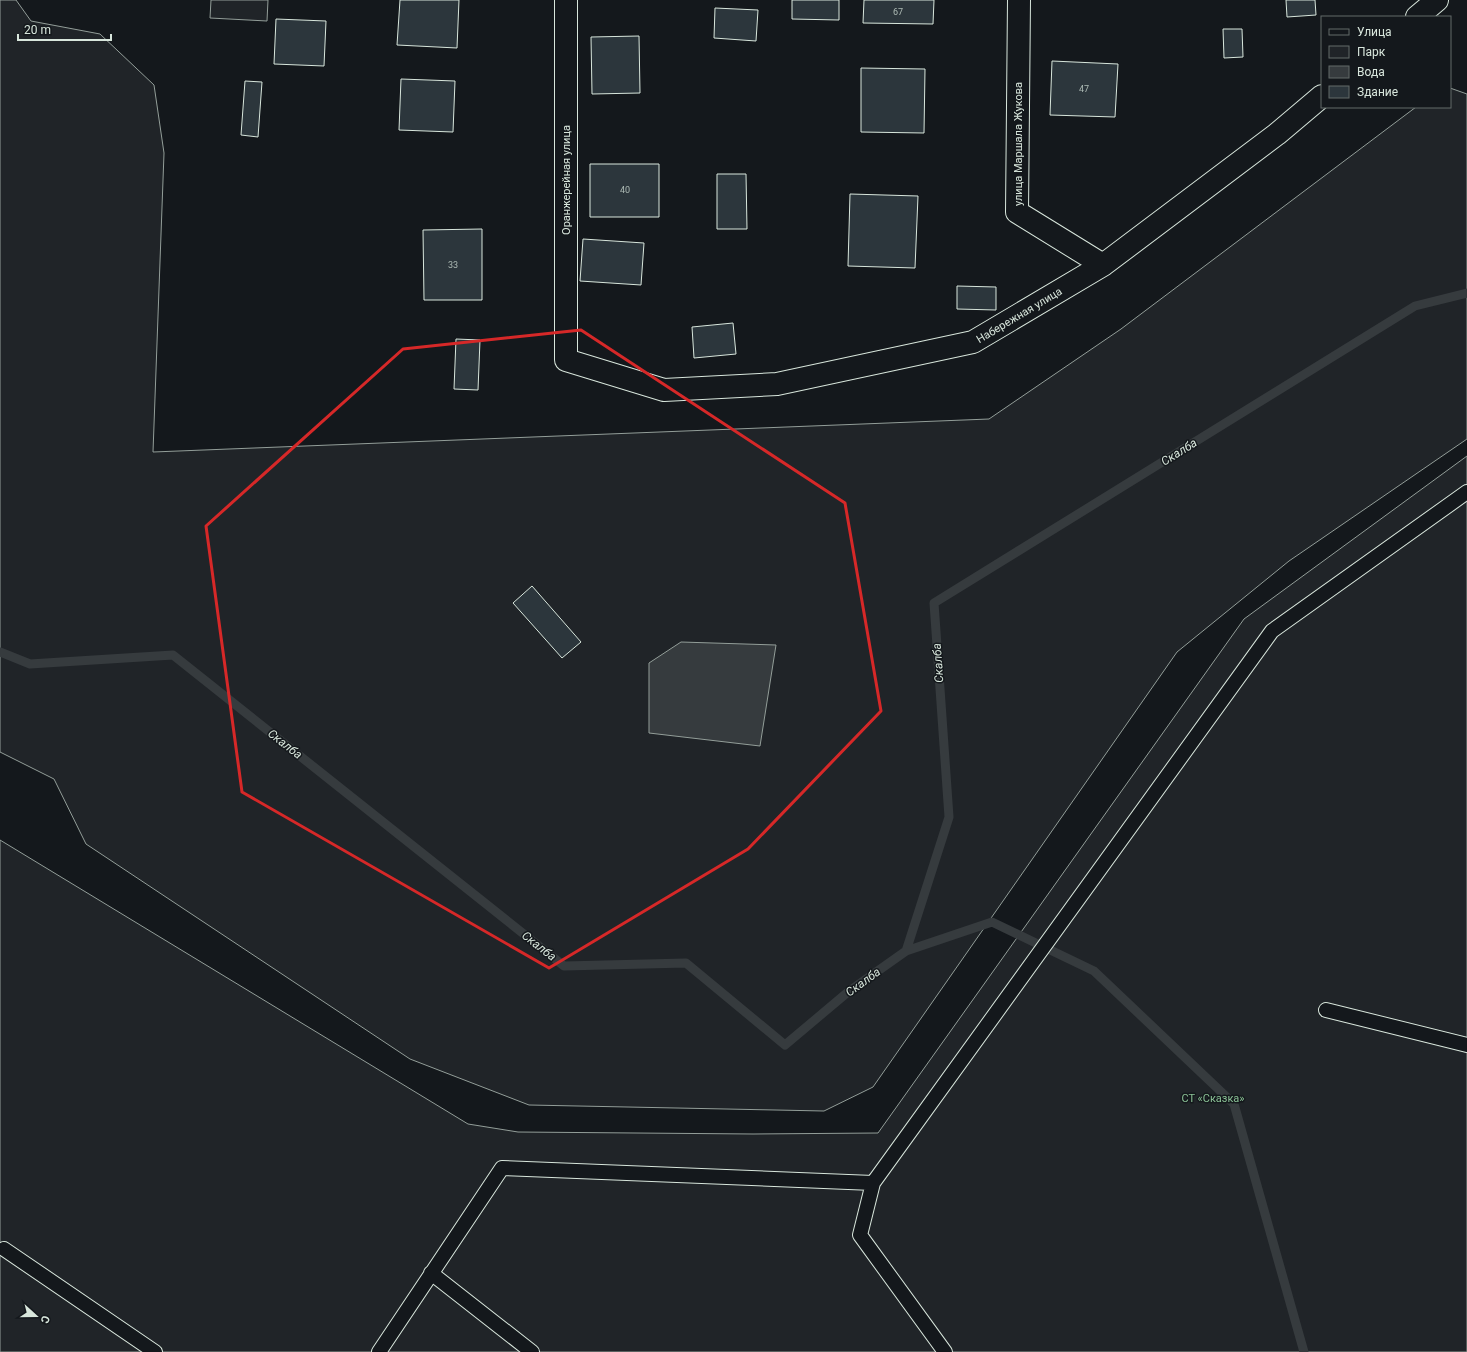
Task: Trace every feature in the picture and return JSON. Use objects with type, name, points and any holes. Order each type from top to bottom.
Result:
[{"type":"street","name":"Оранжерейная улица","points":[[566,0],[566,360]]},
{"type":"street","name":"улица Маршала Жукова","points":[[1019,0],[1017,212],[1103,265]]},
{"type":"street","points":[[1418,16],[1437,0]]},
{"type":"street","name":"Набережная улица","points":[[566,360],[664,390],[777,384],[973,342],[1103,265],[1277,134],[1321,97]]},
{"type":"lane","points":[[945,1352],[860,1235],[873,1183],[1272,631],[1467,492]]},
{"type":"lane","points":[[1326,1010],[1467,1045]]},
{"type":"lane","points":[[379,1352],[502,1168],[873,1183]]},
{"type":"lane","points":[[4,1249],[155,1352]]},
{"type":"lane","points":[[431,1273],[532,1352]]},
{"type":"highlighted area","points":[[581,330],[845,503],[881,711],[748,849],[549,968],[242,792],[206,526],[403,349]]},
{"type":"green space","points":[[0,0],[16,0],[31,21],[100,34],[154,85],[164,153],[153,452],[989,419],[1121,329],[1415,108],[1451,108],[1451,88],[1467,94],[1467,439],[1289,561],[1177,652],[873,1087],[824,1111],[529,1105],[410,1059],[86,844],[54,779],[0,752]]},
{"type":"green space","points":[[211,0],[268,0],[267,21],[210,18]]},
{"type":"green space","name":"СТ «Сказка»","points":[[1467,456],[1467,1352],[0,1352],[0,840],[468,1124],[518,1132],[753,1134],[878,1133],[1244,619]]},
{"type":"water","points":[[681,642],[776,645],[760,746],[649,733],[649,663]]},
{"type":"building","points":[[400,0],[459,0],[457,48],[397,45]]},
{"type":"building","points":[[792,0],[839,0],[839,20],[792,19]]},
{"type":"building","points":[[864,0],[934,0],[933,24],[863,23]]},
{"type":"building","points":[[1286,0],[1315,0],[1316,15],[1287,17]]},
{"type":"building","points":[[715,8],[758,10],[756,41],[714,38]]},
{"type":"building","points":[[276,19],[326,21],[324,66],[274,64]]},
{"type":"building","points":[[1223,29],[1242,29],[1243,57],[1224,58]]},
{"type":"building","points":[[639,36],[640,93],[592,94],[591,37]]},
{"type":"building","points":[[1052,61],[1118,64],[1115,117],[1050,115]]},
{"type":"building","points":[[861,68],[925,69],[924,133],[861,132]]},
{"type":"building","points":[[401,79],[455,81],[453,132],[399,130]]},
{"type":"building","points":[[245,81],[262,82],[258,137],[241,135]]},
{"type":"building","points":[[590,164],[659,164],[659,217],[590,217]]},
{"type":"building","points":[[717,174],[746,174],[747,229],[717,229]]},
{"type":"building","points":[[850,194],[918,196],[915,268],[848,266]]},
{"type":"building","points":[[482,229],[482,300],[424,300],[423,230]]},
{"type":"building","points":[[583,239],[644,243],[641,285],[580,281]]},
{"type":"building","points":[[957,286],[996,287],[996,310],[957,309]]},
{"type":"building","points":[[733,323],[736,354],[694,358],[692,327]]},
{"type":"building","points":[[456,339],[480,340],[478,390],[454,389]]},
{"type":"building","points":[[532,586],[581,642],[562,658],[513,603]]},
{"type":"waterway","name":"Скалба","points":[[0,652],[30,664],[173,655],[564,966],[686,963],[785,1045],[848,992],[906,951],[949,817],[934,603],[1415,306],[1467,293]]},
{"type":"waterway","points":[[906,951],[992,922],[1094,971],[1234,1104],[1304,1352]]}]
